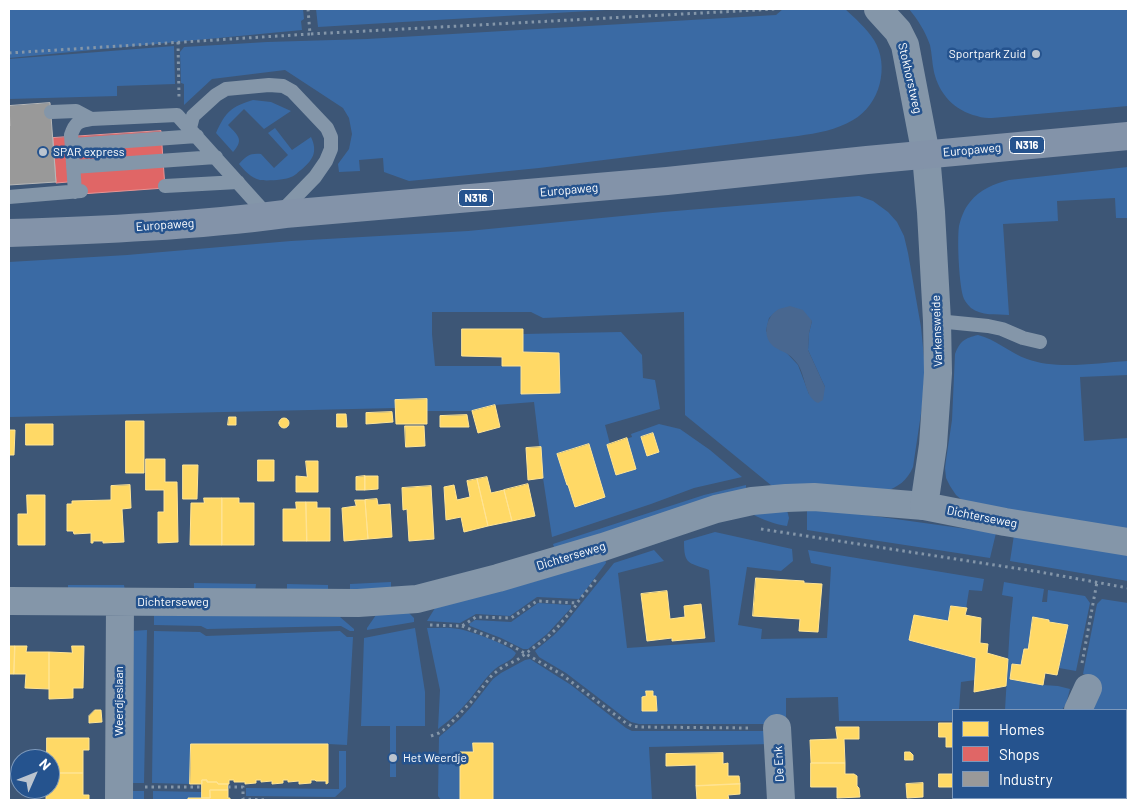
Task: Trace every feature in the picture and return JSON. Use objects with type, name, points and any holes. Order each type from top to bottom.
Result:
[{"type":"main road","name":"Europaweg","points":[[9,233],[237,220],[667,181],[1128,136]]},
{"type":"street","name":"Stokhorstweg","points":[[878,9],[898,31],[905,45],[926,155]]},
{"type":"street","name":"Varkensweide","points":[[924,506],[933,445],[938,372],[931,212],[926,155]]},
{"type":"street","name":"Dichterseweg","points":[[9,601],[358,603],[417,599],[498,578],[603,547],[716,509],[786,498],[814,497],[924,506],[1005,522],[1128,542]]},
{"type":"street","name":"Weerdjeslaan","points":[[119,794],[120,602]]},
{"type":"street","name":"De Enk","points":[[777,728],[781,800]]},
{"type":"lane","points":[[9,197],[78,191],[73,168],[71,135],[74,126],[81,120],[177,115],[238,182],[273,216],[315,178],[331,149],[331,137],[327,128],[292,91],[283,86],[269,84],[226,89],[216,95],[193,116],[193,132]]},
{"type":"lane","points":[[51,112],[76,111],[90,119]]},
{"type":"lane","points":[[72,144],[193,132]]},
{"type":"lane","points":[[73,168],[216,157]]},
{"type":"lane","points":[[165,186],[238,182]]},
{"type":"lane","points":[[937,321],[988,326],[1040,342]]},
{"type":"path","points":[[308,9],[310,34]]},
{"type":"path","points":[[9,53],[310,34],[776,9]]},
{"type":"path","points":[[177,115],[179,110],[178,42]]},
{"type":"path","points":[[762,529],[1128,588]]},
{"type":"path","points":[[431,736],[446,728],[471,702],[492,675],[504,666],[517,660],[556,629],[601,573]]},
{"type":"path","points":[[1083,699],[1080,674],[1097,582]]},
{"type":"path","points":[[462,626],[476,617],[511,618],[537,600],[577,603]]},
{"type":"path","points":[[421,624],[462,626],[512,646],[561,674],[632,726],[640,728],[777,728]]},
{"type":"path","points":[[119,794],[202,787]]},
{"type":"path","points":[[228,787],[243,787],[243,799],[268,800]]},
{"type":"shaded area","points":[[9,9],[303,9],[304,19],[301,21],[302,30],[9,58]]},
{"type":"shaded area","points":[[316,9],[623,9],[318,27]]},
{"type":"shaded area","points":[[783,9],[845,9],[864,27],[874,40],[879,50],[881,61],[882,73],[880,84],[870,105],[853,120],[833,129],[798,136],[539,168],[409,181],[384,172],[383,158],[359,160],[360,171],[339,172],[338,164],[349,149],[352,134],[349,118],[343,108],[285,70],[212,79],[184,105],[184,84],[181,83],[180,52],[184,47],[367,39],[776,15]]},
{"type":"shaded area","name":"Sportpark Zuid","points":[[909,9],[1128,9],[1128,106],[992,118],[969,114],[949,100],[936,80],[928,40]]},
{"type":"shaded area","points":[[174,46],[175,84],[117,86],[117,96],[9,99],[9,59]]},
{"type":"shaded area","points":[[253,100],[271,102],[291,111],[264,129],[244,109],[228,125],[239,140],[237,148],[233,152],[216,133],[230,111],[239,105]]},
{"type":"shaded area","points":[[275,128],[292,150],[311,137],[314,147],[313,155],[295,175],[285,179],[263,180],[254,178],[239,164],[248,156],[261,154],[274,168],[288,155],[268,133]]},
{"type":"shaded area","points":[[1128,167],[1128,218],[1116,218],[1115,198],[1057,201],[1058,221],[1003,224],[1009,315],[989,314],[975,311],[971,308],[962,293],[958,242],[959,226],[962,217],[974,197],[993,185],[1009,180]]},
{"type":"shaded area","points":[[859,196],[873,201],[888,212],[897,222],[904,236],[908,253],[921,327],[925,368],[922,407],[913,467],[901,483],[884,492],[772,486],[685,415],[684,312],[543,318],[531,312],[432,312],[435,366],[502,366],[523,334],[621,332],[642,355],[643,378],[655,380],[660,409],[605,425],[610,444],[632,437],[631,434],[659,424],[680,429],[710,450],[742,477],[694,488],[552,537],[534,402],[495,405],[472,411],[427,411],[427,400],[396,408],[9,417],[9,262],[127,255],[291,241],[468,231],[663,212]],"holes":[[[778,310],[812,321],[808,350],[825,387],[809,394],[798,365],[766,331],[769,318]]]},
{"type":"shaded area","points":[[790,306],[803,310],[812,321],[808,350],[825,387],[823,400],[818,403],[810,396],[797,363],[789,355],[772,345],[767,336],[768,321],[771,316],[779,309]]},
{"type":"shaded area","points":[[978,335],[1027,359],[1038,362],[1077,365],[1128,361],[1128,375],[1080,377],[1084,441],[1128,438],[1128,529],[979,505],[963,501],[956,495],[946,478],[945,468],[952,420],[955,354],[964,341]]},
{"type":"shaded area","points":[[746,485],[746,491],[555,550],[553,544],[704,495]]},
{"type":"shaded area","points":[[787,510],[789,518],[787,526],[752,514]]},
{"type":"shaded area","points":[[807,510],[838,511],[996,533],[990,558],[807,530]]},
{"type":"shaded area","points":[[715,532],[792,549],[793,561],[781,571],[747,567],[738,625],[762,629],[761,639],[827,638],[831,567],[811,563],[808,550],[984,579],[982,591],[969,590],[965,615],[976,658],[975,680],[961,682],[959,709],[952,709],[952,721],[839,721],[838,697],[786,698],[786,721],[769,724],[639,724],[625,718],[566,673],[539,657],[535,651],[564,625],[614,563],[654,550],[664,561],[618,573],[627,648],[715,642],[709,570],[692,564],[686,559],[684,541]]},
{"type":"shaded area","points":[[1014,535],[1128,553],[1128,581],[1010,561]]},
{"type":"shaded area","points":[[605,558],[606,563],[579,599],[537,597],[510,616],[476,614],[460,623],[427,621],[435,608],[536,581]]},
{"type":"shaded area","points":[[391,582],[391,589],[350,592],[350,584]]},
{"type":"shaded area","points":[[1004,582],[1044,589],[1042,602],[1047,602],[1048,590],[1085,596],[1090,603],[1076,671],[1059,668],[1045,673],[1043,685],[1070,689],[1063,709],[1005,709],[1013,597],[1002,595]]},
{"type":"shaded area","points":[[194,583],[256,584],[255,592],[194,592]]},
{"type":"shaded area","points":[[287,584],[328,585],[328,592],[287,592]]},
{"type":"shaded area","points":[[68,585],[124,585],[125,591],[68,591]]},
{"type":"shaded area","points":[[1102,599],[1128,603],[1128,800],[1052,800],[1050,799],[1127,799],[1127,709],[1086,709],[1096,677],[1083,674],[1097,604]]},
{"type":"shaded area","points":[[538,603],[571,605],[571,608],[547,634],[528,649],[523,649],[469,624],[475,620],[511,622]]},
{"type":"shaded area","points":[[407,611],[414,618],[414,622],[367,630],[376,615]]},
{"type":"shaded area","points":[[154,615],[340,617],[354,631],[341,626],[207,629],[201,626],[154,625]]},
{"type":"shaded area","points":[[415,628],[425,692],[425,726],[396,726],[396,777],[390,777],[390,726],[361,726],[364,638]]},
{"type":"shaded area","points":[[427,628],[464,630],[498,642],[516,653],[515,656],[491,672],[470,699],[451,719],[438,729],[440,690]]},
{"type":"shaded area","points":[[147,630],[144,783],[130,783],[132,631]]},
{"type":"shaded area","points":[[154,631],[200,632],[206,636],[340,631],[347,637],[353,637],[347,745],[191,744],[190,784],[152,783]]},
{"type":"shaded area","points":[[530,659],[571,685],[632,731],[769,731],[770,744],[649,747],[652,800],[493,800],[493,743],[473,743],[473,752],[460,752],[460,800],[441,800],[438,796],[439,737],[460,719],[493,679]]},
{"type":"shaded area","points":[[339,751],[346,751],[346,787],[335,797],[246,796],[246,788],[339,789]]},
{"type":"shaded area","points":[[131,791],[144,791],[144,800],[130,800]]},
{"type":"shaded area","points":[[153,791],[202,792],[202,798],[153,800]]},
{"type":"building: Homes","points":[[462,329],[523,329],[523,352],[559,353],[560,393],[521,394],[521,366],[502,366],[502,357],[462,356]]},
{"type":"building: Homes","points":[[427,399],[427,424],[396,424],[395,400]]},
{"type":"building: Homes","points":[[495,405],[500,427],[478,433],[472,411]]},
{"type":"building: Homes","points":[[392,412],[393,422],[366,424],[366,413]]},
{"type":"building: Homes","points":[[337,414],[346,414],[347,427],[337,427]]},
{"type":"building: Homes","points":[[467,415],[469,427],[440,427],[440,416]]},
{"type":"building: Homes","points":[[229,417],[236,417],[236,425],[228,425]]},
{"type":"building: Homes","points":[[282,418],[286,418],[289,423],[288,427],[282,428],[279,425],[279,421]]},
{"type":"building: Homes","points":[[126,421],[144,421],[144,473],[126,473]]},
{"type":"building: Homes","points":[[26,424],[53,424],[53,445],[26,445]]},
{"type":"building: Homes","points":[[405,426],[424,426],[425,446],[406,447]]},
{"type":"building: Homes","points":[[9,430],[15,430],[14,455],[9,455]]},
{"type":"building: Homes","points":[[653,433],[659,452],[647,456],[641,437]]},
{"type":"building: Homes","points":[[627,438],[636,469],[616,475],[607,445]]},
{"type":"building: Homes","points":[[589,444],[605,497],[575,507],[557,454]]},
{"type":"building: Homes","points":[[541,447],[543,478],[528,480],[526,448]]},
{"type":"building: Homes","points":[[146,459],[165,459],[165,482],[177,482],[178,542],[158,543],[158,512],[164,512],[164,490],[146,490]]},
{"type":"building: Homes","points":[[258,460],[274,460],[274,481],[258,481]]},
{"type":"building: Homes","points":[[306,461],[318,461],[318,492],[296,492],[296,476],[307,477]]},
{"type":"building: Homes","points":[[183,465],[198,465],[197,499],[183,499]]},
{"type":"building: Homes","points":[[365,476],[365,490],[356,490],[356,477]]},
{"type":"building: Homes","points":[[365,476],[378,476],[378,489],[365,490]]},
{"type":"building: Homes","points":[[487,477],[491,493],[504,490],[512,521],[488,526],[477,479]]},
{"type":"building: Homes","points":[[477,479],[488,526],[464,532],[461,517],[446,520],[444,487],[454,485],[457,500],[470,497],[467,481]]},
{"type":"building: Homes","points":[[528,484],[535,516],[512,521],[504,490]]},
{"type":"building: Homes","points":[[130,485],[131,508],[122,509],[124,542],[103,543],[103,541],[93,541],[91,543],[91,533],[74,534],[73,531],[67,531],[67,504],[72,504],[72,501],[111,500],[111,486]]},
{"type":"building: Homes","points":[[431,486],[434,539],[409,541],[407,509],[403,510],[402,488]]},
{"type":"building: Homes","points":[[27,495],[45,495],[45,545],[18,545],[18,514],[27,514]]},
{"type":"building: Homes","points":[[204,498],[222,498],[222,545],[190,545],[191,503],[204,503]]},
{"type":"building: Homes","points":[[222,498],[239,498],[239,503],[254,503],[254,545],[222,545]]},
{"type":"building: Homes","points":[[377,499],[378,505],[390,504],[392,537],[368,539],[365,500]]},
{"type":"building: Homes","points":[[355,500],[365,500],[368,539],[344,541],[342,508],[356,506]]},
{"type":"building: Homes","points":[[296,502],[306,502],[307,541],[283,541],[283,509],[296,509]]},
{"type":"building: Homes","points":[[306,502],[317,502],[317,508],[330,508],[330,541],[307,541]]},
{"type":"building: Homes","points":[[756,578],[822,584],[818,632],[799,631],[800,619],[753,616]]},
{"type":"building: Homes","points":[[667,591],[670,619],[685,617],[684,606],[701,604],[705,638],[672,641],[672,638],[647,641],[641,594]]},
{"type":"building: Homes","points":[[951,606],[967,608],[965,615],[981,618],[980,643],[988,644],[987,653],[1008,659],[1006,686],[974,692],[976,658],[909,640],[914,615],[948,621]]},
{"type":"building: Homes","points":[[1033,617],[1068,625],[1057,675],[1045,673],[1043,685],[1010,679],[1012,664],[1021,665],[1024,649],[1028,649]]},
{"type":"building: Homes","points":[[9,646],[15,646],[14,674],[9,674]]},
{"type":"building: Homes","points":[[15,646],[27,646],[26,652],[49,652],[49,689],[25,688],[26,674],[14,674]]},
{"type":"building: Homes","points":[[72,646],[84,646],[83,688],[73,688],[73,698],[49,699],[49,652],[72,653]]},
{"type":"building: Homes","points":[[646,691],[653,691],[653,696],[656,696],[657,711],[642,711],[642,697],[646,696]]},
{"type":"building: Homes","points":[[95,710],[101,710],[102,722],[89,723],[89,716]]},
{"type":"building: Homes","points":[[939,723],[952,723],[952,747],[946,747],[946,737],[939,737]]},
{"type":"building: Homes","points":[[836,727],[859,727],[859,739],[844,739],[845,763],[811,763],[810,740],[837,739]]},
{"type":"building: Homes","points":[[47,738],[89,738],[89,750],[83,750],[83,773],[60,773],[60,749],[47,749]]},
{"type":"building: Homes","points":[[473,743],[493,743],[493,800],[460,800],[460,752],[473,752]]},
{"type":"building: Homes","points":[[191,744],[328,744],[328,783],[326,784],[326,781],[311,780],[311,783],[299,784],[299,781],[288,782],[288,780],[283,780],[283,783],[272,784],[272,781],[261,782],[261,780],[256,780],[256,783],[245,784],[245,782],[229,780],[229,784],[218,784],[217,782],[202,780],[202,784],[190,784]]},
{"type":"building: Homes","points":[[905,752],[910,752],[913,755],[913,760],[905,760]]},
{"type":"building: Homes","points":[[723,753],[723,764],[728,763],[728,776],[739,776],[740,784],[696,786],[696,765],[666,766],[666,754]]},
{"type":"building: Homes","points":[[811,763],[845,763],[845,774],[857,776],[860,797],[837,798],[837,787],[811,787]]},
{"type":"building: Homes","points":[[60,773],[83,773],[83,795],[89,795],[89,800],[46,800],[60,799]]},
{"type":"building: Homes","points":[[939,774],[952,774],[952,787],[939,787]]},
{"type":"building: Homes","points":[[202,780],[217,782],[218,784],[228,784],[228,790],[210,790],[210,798],[202,798]]},
{"type":"building: Homes","points":[[923,783],[923,797],[907,798],[906,784]]},
{"type":"building: Homes","points":[[740,784],[740,794],[728,795],[729,800],[697,800],[696,786]]},
{"type":"building: Homes","points":[[210,790],[228,790],[228,798],[230,800],[188,800],[188,798],[210,798]]},
{"type":"building: Shops","points":[[161,131],[165,188],[81,194],[80,181],[56,183],[53,138]]},
{"type":"building: Industry","points":[[50,103],[56,182],[9,185],[9,106]]},
{"type":"place","name":"Sportpark Zuid","points":[[1036,54]]},
{"type":"place","name":"SPAR express","points":[[43,152]]},
{"type":"place","name":"Het Weerdje","points":[[393,758]]}]
